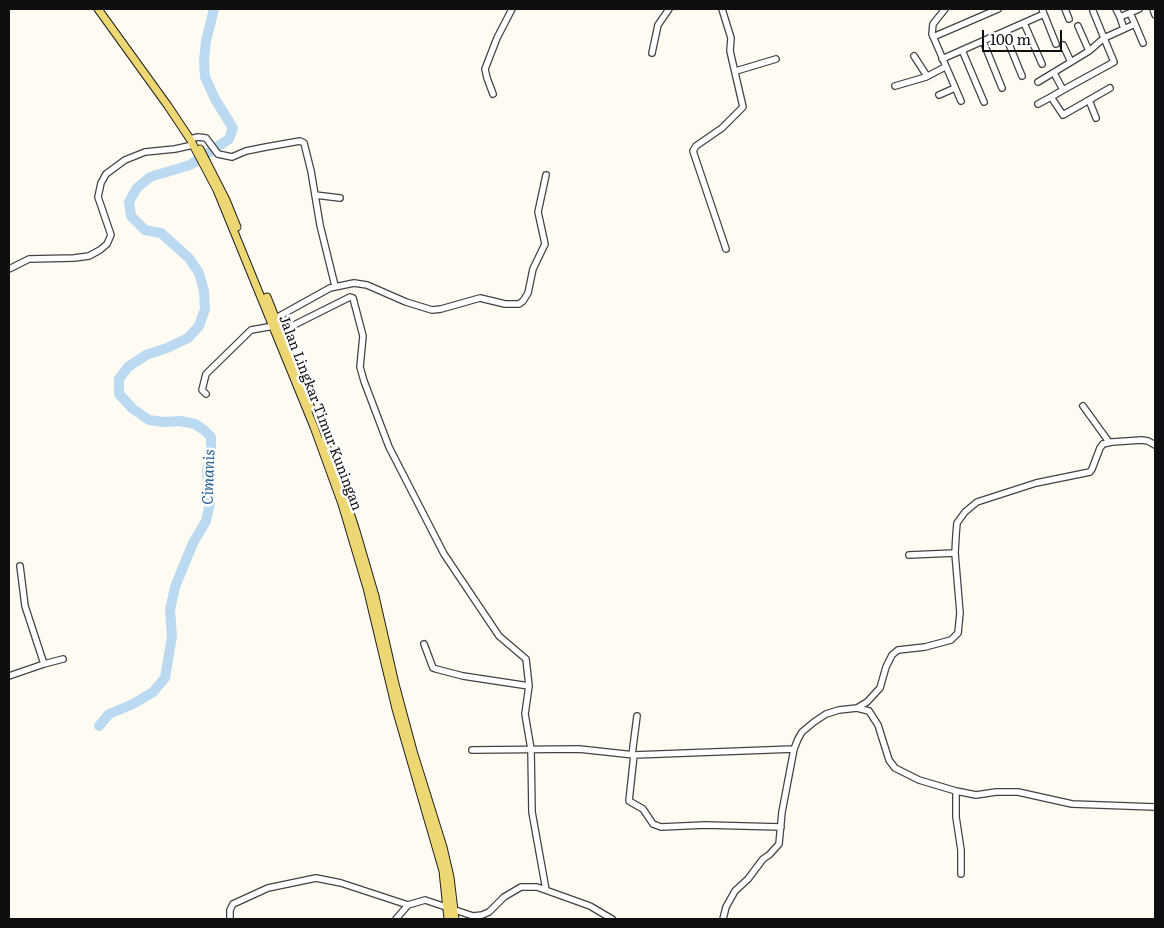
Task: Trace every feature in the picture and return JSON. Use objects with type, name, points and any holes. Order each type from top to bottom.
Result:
[{"type":"main road","name":"Jalan Lingkar Timur Kuningan","points":[[98,9],[194,143],[226,200],[282,331],[336,470],[356,531],[375,596],[413,752],[443,847],[450,877],[455,919]]},
{"type":"main road","points":[[104,9],[163,92],[194,143]]},
{"type":"main road","name":"Jalan Lingkar Timur Kuningan","points":[[206,166],[274,326],[342,504],[367,588],[398,719],[438,850],[443,871],[448,919]]},
{"type":"street","points":[[493,94],[486,69],[497,38],[512,9]]},
{"type":"street","points":[[652,53],[658,25],[669,9]]},
{"type":"street","points":[[722,9],[730,38],[730,51],[743,107],[722,128],[696,146],[693,151],[726,249]]},
{"type":"street","points":[[945,9],[933,24],[933,37],[961,101]]},
{"type":"street","points":[[933,37],[998,9]]},
{"type":"street","points":[[1065,9],[1069,19]]},
{"type":"street","points":[[1116,9],[1124,29]]},
{"type":"street","points":[[1120,18],[1139,9]]},
{"type":"street","points":[[1153,9],[1155,15]]},
{"type":"street","points":[[942,59],[1024,23],[1043,11],[1056,44]]},
{"type":"street","points":[[1038,104],[1114,62],[1093,11]]},
{"type":"street","points":[[1130,13],[1143,43]]},
{"type":"street","points":[[1024,23],[1042,64]]},
{"type":"street","points":[[1038,82],[1089,51],[1104,38],[1135,24]]},
{"type":"street","points":[[1078,26],[1089,51]]},
{"type":"street","points":[[1004,32],[1022,76]]},
{"type":"street","points":[[983,41],[1002,88]]},
{"type":"street","points":[[1063,45],[1071,62]]},
{"type":"street","points":[[962,50],[984,102]]},
{"type":"street","points":[[914,56],[927,76]]},
{"type":"street","points":[[736,71],[776,60]]},
{"type":"street","points":[[895,86],[927,76],[945,67]]},
{"type":"street","points":[[1054,73],[1063,90]]},
{"type":"street","points":[[939,95],[954,88]]},
{"type":"street","points":[[1052,97],[1063,116],[1110,88]]},
{"type":"street","points":[[1089,100],[1096,118]]},
{"type":"street","points":[[9,269],[29,259],[89,256],[107,244],[111,235],[98,197],[101,183],[106,174],[125,160],[145,152],[175,149],[194,143],[202,137],[206,138],[218,154],[232,157],[246,151],[300,141],[304,143],[311,171],[320,225],[335,286]]},
{"type":"street","points":[[276,318],[335,286],[354,282],[368,285],[406,302],[432,310],[480,298],[506,304],[519,304],[524,301],[528,293],[533,269],[545,244],[538,212],[546,176]]},
{"type":"street","points":[[316,195],[340,198]]},
{"type":"street","points":[[282,331],[350,296],[354,298],[363,336],[360,364],[364,381],[389,447],[422,515],[448,561],[500,636],[526,659],[529,686],[525,714],[531,750],[532,812],[546,890]]},
{"type":"street","points":[[206,394],[202,390],[206,374],[249,332],[255,329],[274,326]]},
{"type":"street","points":[[1083,406],[1109,442]]},
{"type":"street","points":[[857,708],[868,702],[880,688],[886,667],[892,655],[898,650],[925,647],[956,637],[960,613],[955,553],[957,523],[961,515],[978,502],[1036,483],[1090,472],[1103,444],[1142,440],[1155,445]]},
{"type":"street","points":[[909,555],[955,553]]},
{"type":"street","points":[[20,566],[25,606],[44,664]]},
{"type":"street","points":[[424,644],[432,666],[436,669],[463,676],[529,686]]},
{"type":"street","points":[[9,676],[63,659]]},
{"type":"street","points":[[723,919],[726,907],[735,891],[779,844],[782,812],[794,749],[802,732],[826,714],[839,710],[857,708],[868,711],[878,725],[889,760],[895,768],[919,780],[976,795],[996,792],[1018,792],[1072,804],[1155,807]]},
{"type":"street","points":[[637,716],[629,801],[643,809],[653,824],[661,827],[705,824],[781,827]]},
{"type":"street","points":[[472,750],[579,749],[633,755],[794,749]]},
{"type":"street","points":[[956,791],[956,817],[961,850],[961,874]]},
{"type":"street","points":[[230,919],[230,910],[233,904],[268,888],[316,878],[408,905]]},
{"type":"street","points":[[396,919],[408,905],[424,900],[473,916],[482,915],[489,912],[504,897],[521,887],[537,887],[590,906],[612,919]]},
{"type":"waterway","name":"Cimanis","points":[[99,726],[109,714],[133,704],[153,692],[165,678],[172,636],[170,610],[175,587],[193,543],[206,521],[210,503],[207,471],[211,452],[211,437],[195,424],[180,421],[164,422],[149,420],[133,409],[119,394],[119,379],[128,367],[146,355],[188,338],[199,326],[205,309],[204,291],[199,273],[189,258],[161,233],[145,230],[131,216],[129,202],[137,188],[150,177],[190,165],[229,139],[233,128],[215,99],[205,77],[206,41],[214,9]]}]
